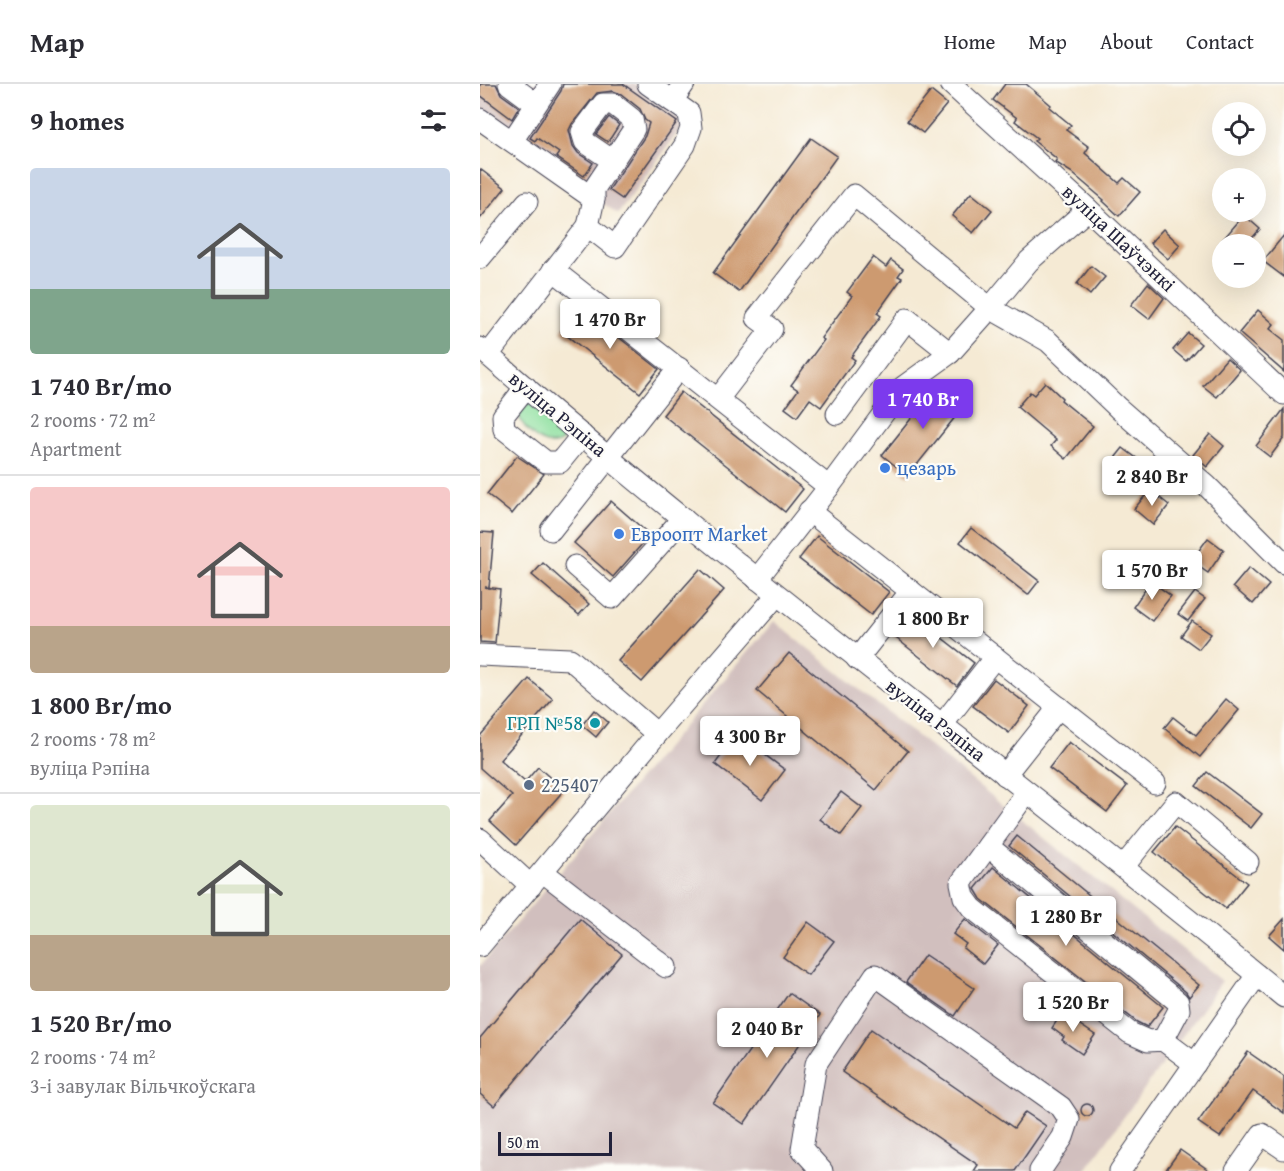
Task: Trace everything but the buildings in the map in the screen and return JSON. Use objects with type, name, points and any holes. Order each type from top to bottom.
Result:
[{"type":"street","points":[[509,84],[536,104]]},
{"type":"street","points":[[512,141],[550,84]]},
{"type":"street","points":[[588,226],[615,247],[685,145],[691,128],[689,112],[648,84]]},
{"type":"street","points":[[672,101],[684,84]]},
{"type":"street","name":"вуліца Шаўчэнкі","points":[[951,84],[1088,209],[1284,394]]},
{"type":"street","points":[[480,119],[594,200]]},
{"type":"street","points":[[484,352],[588,226],[594,189],[612,160]]},
{"type":"street","points":[[718,399],[772,329],[757,318],[854,195],[990,308],[1048,341],[1118,408],[1207,486],[1284,563]]},
{"type":"street","points":[[480,258],[527,202]]},
{"type":"street","points":[[757,579],[903,387],[950,353],[1029,261],[1088,209]]},
{"type":"street","points":[[553,270],[829,487]]},
{"type":"street","points":[[837,414],[907,320],[950,353]]},
{"type":"street","name":"вуліца Рэпіна","points":[[484,352],[757,579],[1123,867],[1284,997]]},
{"type":"street","points":[[551,530],[679,368]]},
{"type":"street","points":[[526,387],[503,416],[504,429],[546,462],[560,462],[582,435]]},
{"type":"street","points":[[809,510],[1155,783]]},
{"type":"street","points":[[575,566],[612,598],[683,518]]},
{"type":"street","points":[[857,659],[911,591]]},
{"type":"street","points":[[480,946],[657,734],[777,595]]},
{"type":"street","points":[[480,655],[570,659],[657,734]]},
{"type":"street","points":[[942,725],[995,657]]},
{"type":"street","points":[[1005,775],[1059,707]]},
{"type":"street","points":[[1027,792],[961,883],[964,897],[972,908],[1130,1033],[1148,1041],[1163,1040],[1195,1064]]},
{"type":"street","points":[[1123,867],[1176,802],[1248,862]]},
{"type":"street","points":[[480,839],[666,967]]},
{"type":"street","points":[[988,846],[1178,1002],[1179,1010],[1163,1040]]},
{"type":"street","points":[[822,1171],[802,1149],[816,1064],[875,975],[1060,1107],[1068,1119],[1063,1137],[1040,1171]]},
{"type":"street","points":[[1120,1171],[1257,975]]},
{"type":"street","points":[[1236,1171],[1262,1134],[1284,1149]]},
{"type":"shaded area","points":[[480,84],[636,84],[686,121],[618,214],[480,115]]},
{"type":"shaded area","points":[[774,621],[1222,981],[1085,1171],[480,1171],[480,966]]},
{"type":"green space","points":[[529,402],[566,434],[561,441],[555,444],[539,440],[525,427],[519,413]]},
{"type":"place","name":"цезарь","points":[[885,468]]},
{"type":"place","name":"Евроопт Market","points":[[619,534]]},
{"type":"place","name":"ГРП №58","points":[[595,723]]},
{"type":"place","name":"225407","points":[[529,785]]}]
